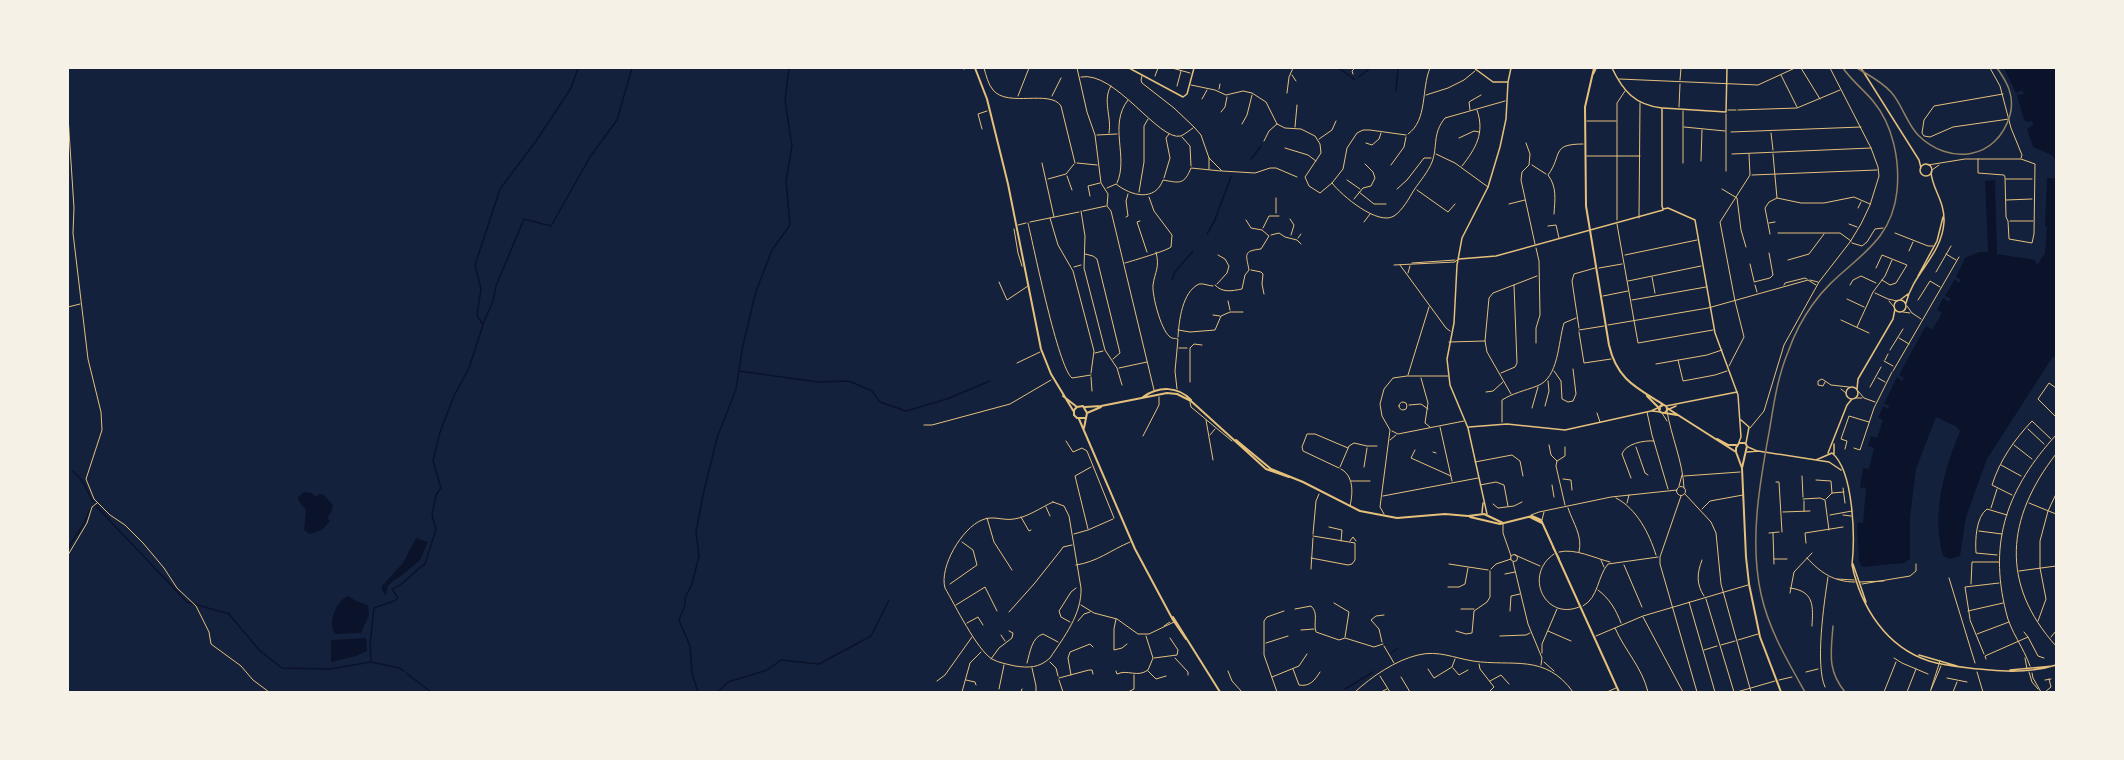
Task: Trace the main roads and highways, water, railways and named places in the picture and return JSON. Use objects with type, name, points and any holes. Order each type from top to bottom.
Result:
[{"type":"main road","points":[[975,68],[990,111],[1017,226],[1042,352],[1053,379],[1084,428],[1131,541],[1174,620],[1220,693]]},
{"type":"main road","points":[[1595,68],[1587,97],[1585,121],[1585,198],[1605,326],[1613,358],[1626,379],[1664,409],[1728,445],[1747,445],[1742,470]]},
{"type":"main road","points":[[1063,396],[1077,407],[1085,407],[1101,406],[1157,393],[1177,392],[1191,400],[1269,471],[1292,478],[1372,514],[1407,518],[1449,514],[1468,516],[1496,524],[1530,517],[1542,523],[1619,693]]},
{"type":"main road","points":[[1647,396],[1664,409]]},
{"type":"main road","points":[[1087,413],[1101,406]]},
{"type":"main road","points":[[1074,412],[1077,407]]},
{"type":"main road","points":[[1084,428],[1087,413],[1085,407]]},
{"type":"main road","points":[[1079,419],[1086,418]]},
{"type":"main road","points":[[1717,439],[1737,453],[1746,453]]},
{"type":"main road","points":[[1738,444],[1737,453],[1742,470],[1749,584],[1760,634],[1781,693]]},
{"type":"main road","points":[[1468,516],[1482,515],[1503,523]]},
{"type":"main road","points":[[1482,515],[1483,520]]},
{"type":"main road","points":[[1483,520],[1487,516]]},
{"type":"water","points":[[2004,68],[2056,68],[2056,356],[2052,358],[1987,459],[1966,517],[1960,556],[1950,559],[1943,556],[1938,524],[1944,476],[1960,431],[1936,417],[1916,469],[1910,517],[1910,559],[1904,563],[1862,567],[1859,561],[1857,524],[1859,521],[1863,523],[1866,488],[1860,487],[1863,468],[1869,469],[1874,448],[1868,446],[1871,436],[1877,438],[1883,420],[1878,418],[1883,406],[1888,409],[1889,405],[1884,404],[1897,377],[1902,381],[1904,378],[1899,375],[1924,329],[1927,326],[1932,330],[1942,313],[1937,310],[1943,298],[1949,302],[1950,298],[1945,296],[1955,279],[1959,283],[1961,280],[1956,277],[1965,258],[1979,252],[1988,252],[1985,181],[1995,180],[1997,254],[2035,260],[2038,264],[2045,253],[2047,178],[2055,178],[2055,160],[2052,155],[2033,147],[2027,129],[2033,125],[2032,121],[2024,120],[2017,95],[2024,94],[2022,90],[2016,93]]},
{"type":"water","points":[[304,492],[312,493],[315,497],[320,494],[324,495],[333,505],[327,517],[330,521],[322,530],[310,534],[304,530],[306,510],[298,500]]},
{"type":"water","points":[[416,538],[428,542],[420,560],[388,586],[386,595],[382,586],[403,563]]},
{"type":"water","points":[[348,596],[368,605],[369,615],[361,633],[335,634],[332,618],[340,602]]},
{"type":"water","points":[[366,638],[367,651],[331,662],[331,640]]},
{"type":"waterway","points":[[371,662],[370,645],[374,608],[398,598],[392,589],[425,564],[436,529],[432,515],[436,495],[441,488],[433,461],[440,432],[454,396],[469,368],[483,325],[477,315],[481,289],[475,265],[500,189],[536,141],[571,88],[578,68]]},
{"type":"waterway","points":[[483,324],[524,219],[551,226],[590,157],[617,120],[632,68]]},
{"type":"waterway","points":[[698,692],[692,673],[690,646],[679,620],[699,556],[696,532],[703,495],[717,438],[736,389],[742,350],[756,291],[772,250],[790,225],[786,181],[792,146],[785,100],[789,68]]},
{"type":"waterway","points":[[1339,68],[1355,80]]},
{"type":"waterway","points":[[1359,77],[1370,68]]},
{"type":"waterway","points":[[1396,91],[1398,68]]},
{"type":"waterway","points":[[1251,159],[1261,146]]},
{"type":"waterway","points":[[1207,234],[1231,177]]},
{"type":"waterway","points":[[1172,280],[1175,272],[1193,251]]},
{"type":"waterway","points":[[739,371],[818,382],[849,381],[872,391],[880,402],[906,411],[947,399],[990,381]]},
{"type":"waterway","points":[[73,471],[83,482],[93,502]]},
{"type":"waterway","points":[[93,505],[187,602],[229,614],[259,650],[282,668],[330,669],[371,662],[404,671]]},
{"type":"waterway","points":[[68,548],[91,508]]},
{"type":"waterway","points":[[718,692],[728,682],[767,670],[781,660],[819,664],[871,636],[889,600]]},
{"type":"waterway","points":[[1391,653],[1398,648]]},
{"type":"waterway","points":[[1345,689],[1373,672]]},
{"type":"waterway","points":[[406,673],[431,692]]},
{"type":"railway","points":[[1805,692],[1769,620],[1764,607],[1758,574],[1757,510],[1775,399],[1785,361],[1802,321],[1825,289],[1864,253],[1886,228],[1893,211],[1898,179],[1894,143],[1886,121],[1873,101],[1843,68]]},
{"type":"railway","points":[[1857,68],[1879,81],[1891,92],[1918,135],[1930,145],[1957,154],[1971,154],[1983,149],[2004,130],[2010,115],[2011,95],[1997,68]]},
{"type":"railway","points":[[1833,626],[1831,653],[1833,669],[1845,692]]}]
